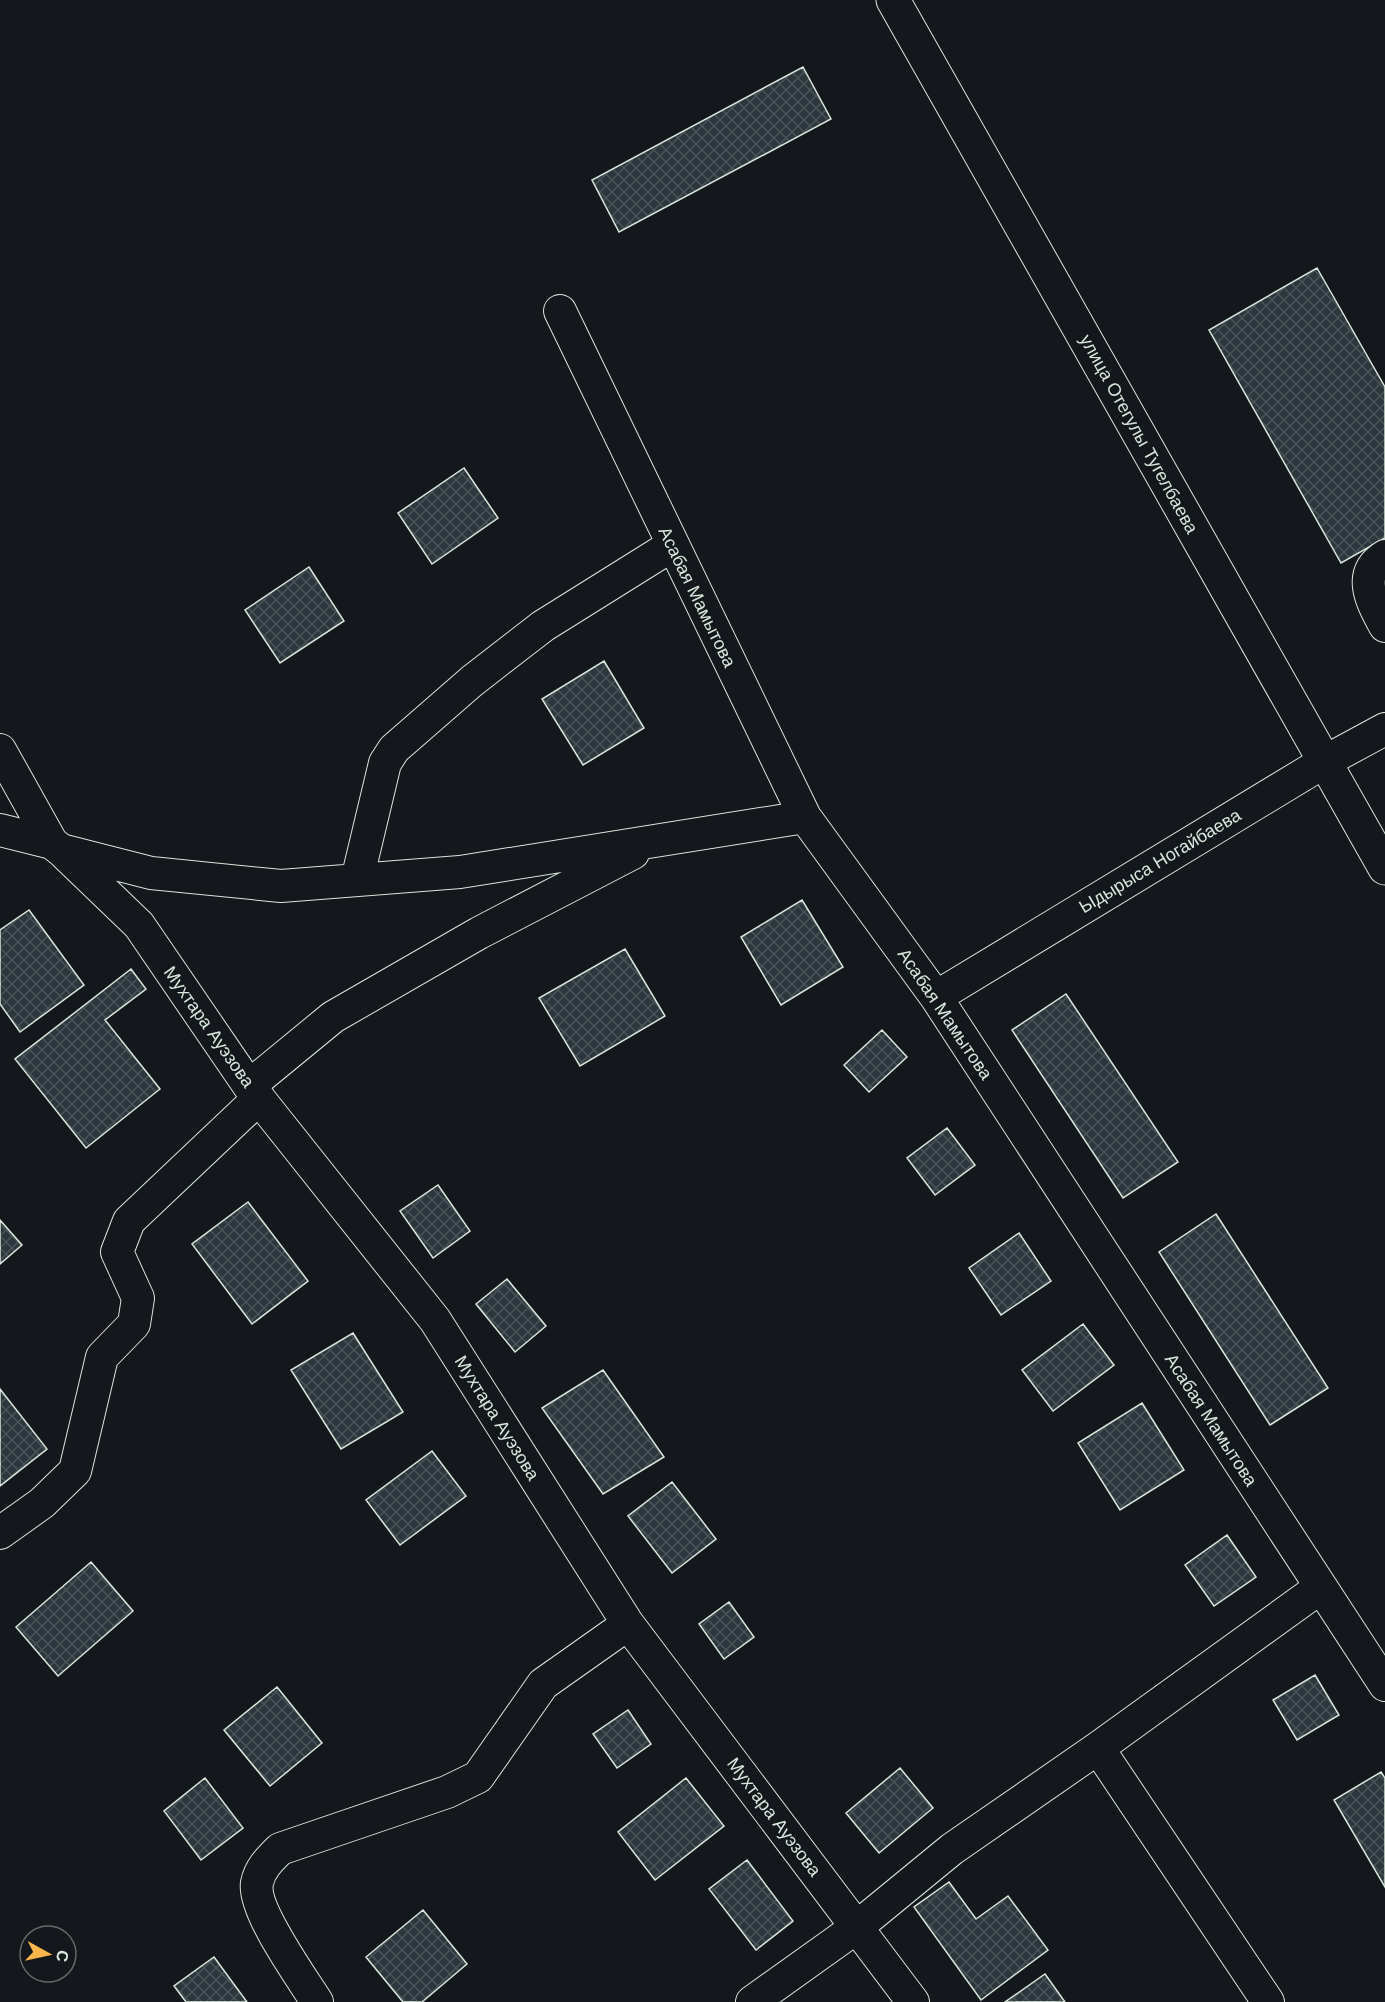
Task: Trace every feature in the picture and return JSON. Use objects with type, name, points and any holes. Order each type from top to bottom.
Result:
[{"type":"main road","name":"улица Отегулы Тугелбаева","points":[[893,0],[1324,762],[1372,824],[1385,868]]},
{"type":"street","name":"Асабая Мамытова","points":[[560,311],[805,817],[936,997],[1385,1685]]},
{"type":"street","points":[[357,880],[385,763],[394,748],[472,681],[543,626],[672,546]]},
{"type":"street","points":[[1385,556],[1376,562],[1368,574],[1370,597],[1385,626]]},
{"type":"street","name":"Ыдырыса Ногайбаева","points":[[936,997],[1324,762],[1385,729]]},
{"type":"street","points":[[0,750],[56,847]]},
{"type":"street","points":[[0,831],[163,874],[281,886],[460,872],[805,817]]},
{"type":"street","points":[[0,1533],[42,1503],[75,1471],[102,1357],[134,1324],[138,1298],[117,1252],[129,1221],[254,1092],[333,1017],[479,933],[655,842]]},
{"type":"street","name":"Мухтара Ауэзова","points":[[56,847],[139,926],[254,1092],[435,1320],[628,1624],[913,2002]]},
{"type":"street","points":[[752,2002],[857,1927],[952,1849],[1098,1748],[1321,1587]]},
{"type":"street","points":[[317,2002],[267,1920],[256,1885],[262,1869],[280,1848],[447,1792],[478,1777],[543,1684],[628,1624]]},
{"type":"street","points":[[1098,1748],[1268,2002]]},
{"type":"building","points":[[803,67],[831,119],[619,232],[592,180]]},
{"type":"building","points":[[1317,268],[1385,387],[1385,538],[1341,563],[1209,330]]},
{"type":"building","points":[[464,468],[498,518],[432,564],[398,513]]},
{"type":"building","points":[[309,567],[344,621],[280,663],[245,610]]},
{"type":"building","points":[[604,661],[644,728],[583,765],[542,699]]},
{"type":"building","points":[[802,900],[843,967],[781,1005],[741,937]]},
{"type":"building","points":[[29,910],[84,985],[20,1032],[0,1004],[0,930]]},
{"type":"building","points":[[625,949],[665,1016],[580,1066],[539,998]]},
{"type":"building","points":[[131,969],[146,989],[105,1020],[160,1089],[86,1148],[15,1059]]},
{"type":"building","points":[[1066,994],[1178,1162],[1123,1198],[1012,1030]]},
{"type":"building","points":[[882,1030],[907,1057],[869,1092],[844,1065]]},
{"type":"building","points":[[947,1128],[975,1165],[935,1195],[907,1158]]},
{"type":"building","points":[[438,1185],[470,1231],[433,1258],[400,1211]]},
{"type":"building","points":[[248,1202],[308,1281],[252,1324],[192,1244]]},
{"type":"building","points":[[1216,1214],[1328,1388],[1270,1425],[1159,1252]]},
{"type":"building","points":[[0,1220],[22,1245],[0,1264]]},
{"type":"building","points":[[1019,1233],[1051,1281],[1001,1315],[969,1268]]},
{"type":"building","points":[[507,1279],[546,1326],[515,1352],[476,1304]]},
{"type":"building","points":[[1083,1324],[1114,1365],[1053,1411],[1022,1370]]},
{"type":"building","points":[[353,1333],[403,1412],[341,1449],[291,1370]]},
{"type":"building","points":[[603,1370],[664,1457],[603,1494],[542,1408]]},
{"type":"building","points":[[0,1389],[47,1449],[0,1486]]},
{"type":"building","points":[[1142,1403],[1184,1470],[1120,1510],[1078,1443]]},
{"type":"building","points":[[432,1451],[466,1496],[400,1545],[366,1500]]},
{"type":"building","points":[[672,1482],[716,1539],[672,1573],[628,1516]]},
{"type":"building","points":[[1227,1535],[1256,1577],[1214,1606],[1185,1565]]},
{"type":"building","points":[[91,1562],[133,1611],[58,1676],[16,1627]]},
{"type":"building","points":[[729,1602],[754,1637],[724,1659],[699,1624]]},
{"type":"building","points":[[1315,1675],[1339,1715],[1297,1740],[1273,1700]]},
{"type":"building","points":[[277,1687],[322,1743],[270,1786],[224,1730]]},
{"type":"building","points":[[628,1710],[651,1744],[617,1768],[593,1734]]},
{"type":"building","points":[[900,1768],[933,1808],[879,1853],[846,1813]]},
{"type":"building","points":[[1381,1772],[1385,1778],[1385,1887],[1334,1800]]},
{"type":"building","points":[[205,1778],[243,1828],[201,1860],[164,1811]]},
{"type":"building","points":[[686,1778],[724,1826],[655,1880],[618,1832]]},
{"type":"building","points":[[747,1860],[793,1921],[756,1950],[709,1889]]},
{"type":"building","points":[[949,1882],[976,1919],[1008,1896],[1048,1950],[981,2000],[914,1907]]},
{"type":"building","points":[[423,1910],[467,1964],[422,2002],[403,2002],[366,1957]]},
{"type":"building","points":[[214,1957],[247,2002],[186,2002],[174,1986]]},
{"type":"building","points":[[1045,1974],[1065,2002],[1005,2002]]}]
